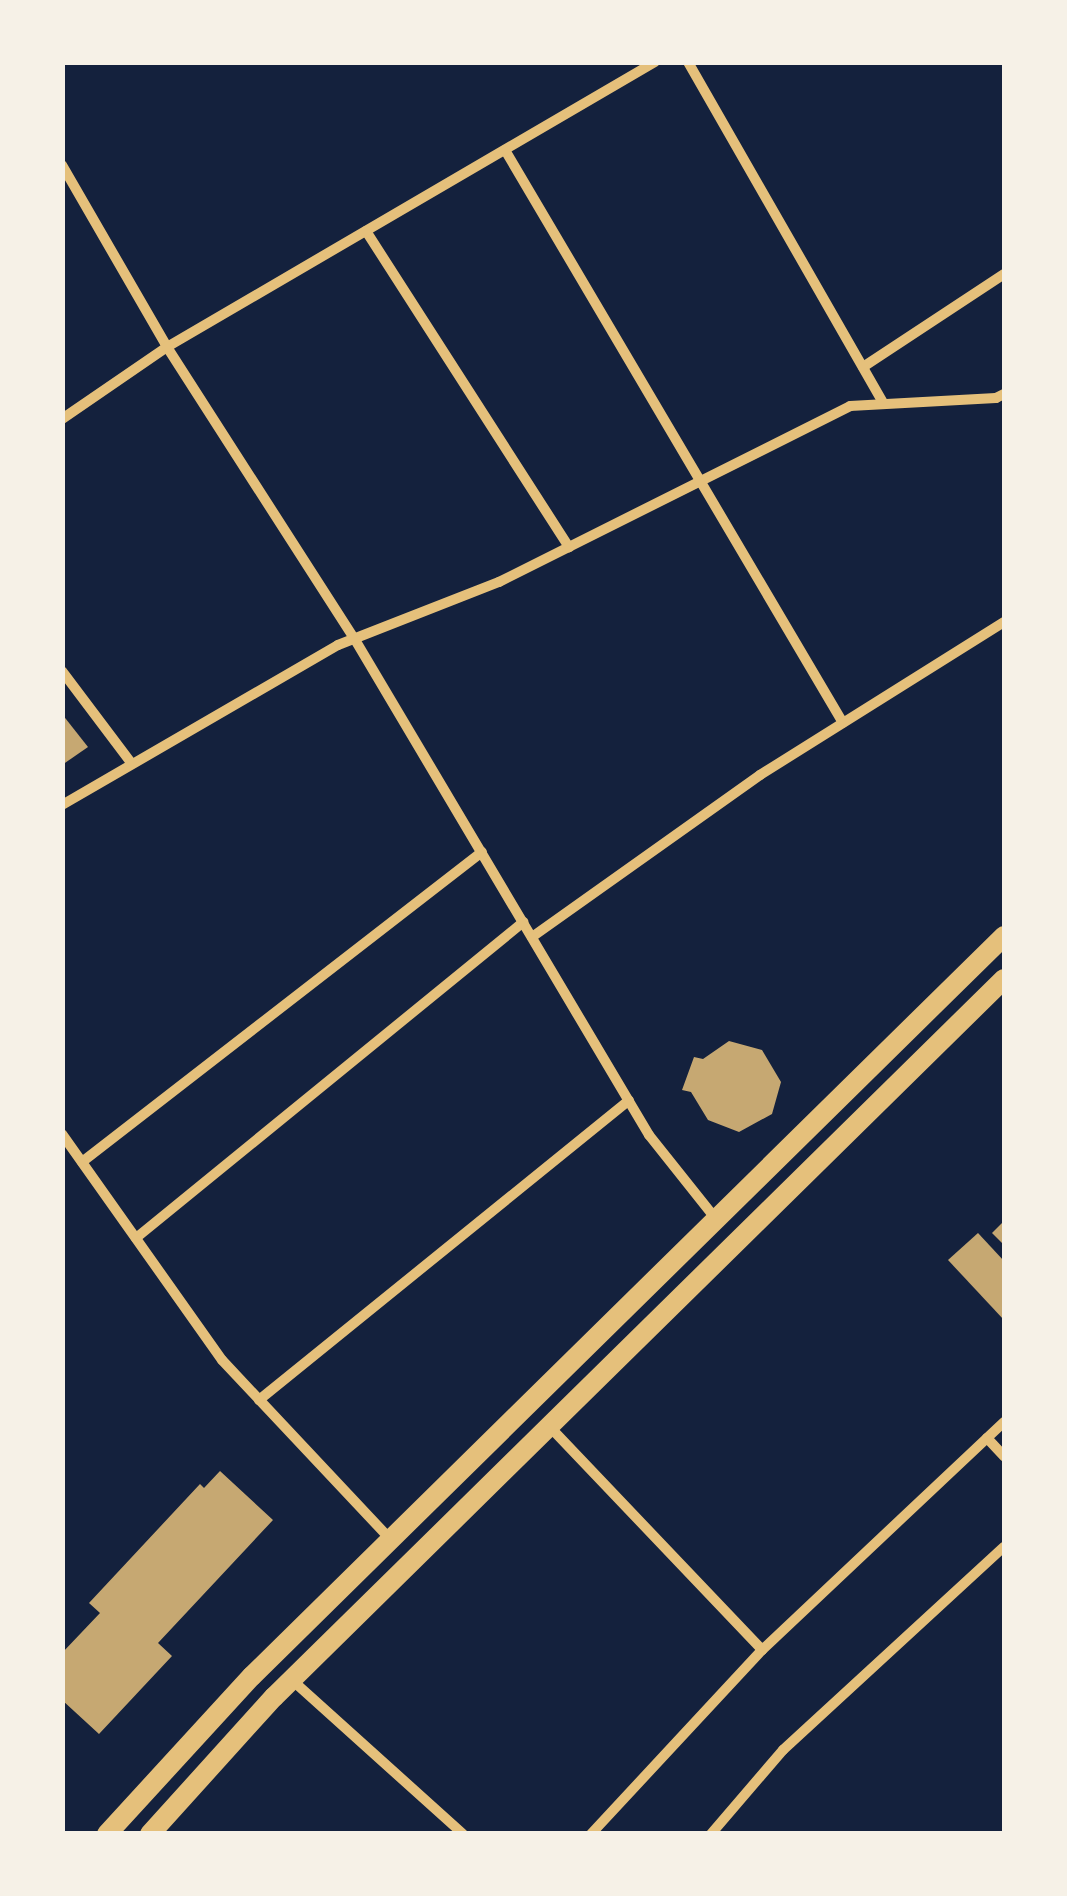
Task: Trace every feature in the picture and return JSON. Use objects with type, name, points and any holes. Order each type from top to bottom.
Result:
[{"type":"main road","points":[[107,1834],[252,1676],[1004,936]]},
{"type":"main road","points":[[150,1834],[292,1680],[1004,979]]},
{"type":"street","points":[[62,419],[167,348],[655,62]]},
{"type":"street","points":[[688,62],[884,404]]},
{"type":"street","points":[[505,150],[697,482],[843,723]]},
{"type":"street","points":[[63,166],[167,348],[354,638],[649,1135],[715,1218]]},
{"type":"street","points":[[366,232],[568,547]]},
{"type":"street","points":[[862,367],[1004,274]]},
{"type":"street","points":[[62,805],[354,638],[499,582],[850,406],[1004,394]]},
{"type":"street","points":[[532,938],[760,775],[1004,622]]},
{"type":"street","points":[[62,670],[132,764]]},
{"type":"street","points":[[82,1162],[482,852]]},
{"type":"street","points":[[136,1238],[523,922]]},
{"type":"street","points":[[260,1400],[629,1100]]},
{"type":"street","points":[[62,1134],[222,1360],[390,1539]]},
{"type":"street","points":[[591,1834],[762,1650],[1004,1422]]},
{"type":"street","points":[[548,1426],[762,1650]]},
{"type":"street","points":[[987,1438],[1004,1456]]},
{"type":"street","points":[[711,1834],[783,1750],[1004,1546]]},
{"type":"street","points":[[292,1680],[463,1834]]},
{"type":"building","points":[[62,714],[88,747],[62,765]]},
{"type":"building","points":[[729,1041],[762,1050],[781,1082],[772,1114],[739,1132],[708,1120],[691,1092],[682,1090],[694,1057],[703,1059]]},
{"type":"building","points":[[1004,1221],[1004,1245],[992,1233]]},
{"type":"building","points":[[978,1233],[1004,1261],[1004,1320],[948,1260]]},
{"type":"building","points":[[220,1471],[273,1520],[158,1643],[172,1656],[99,1734],[62,1700],[62,1653],[100,1613],[89,1603],[200,1484],[204,1488]]}]
